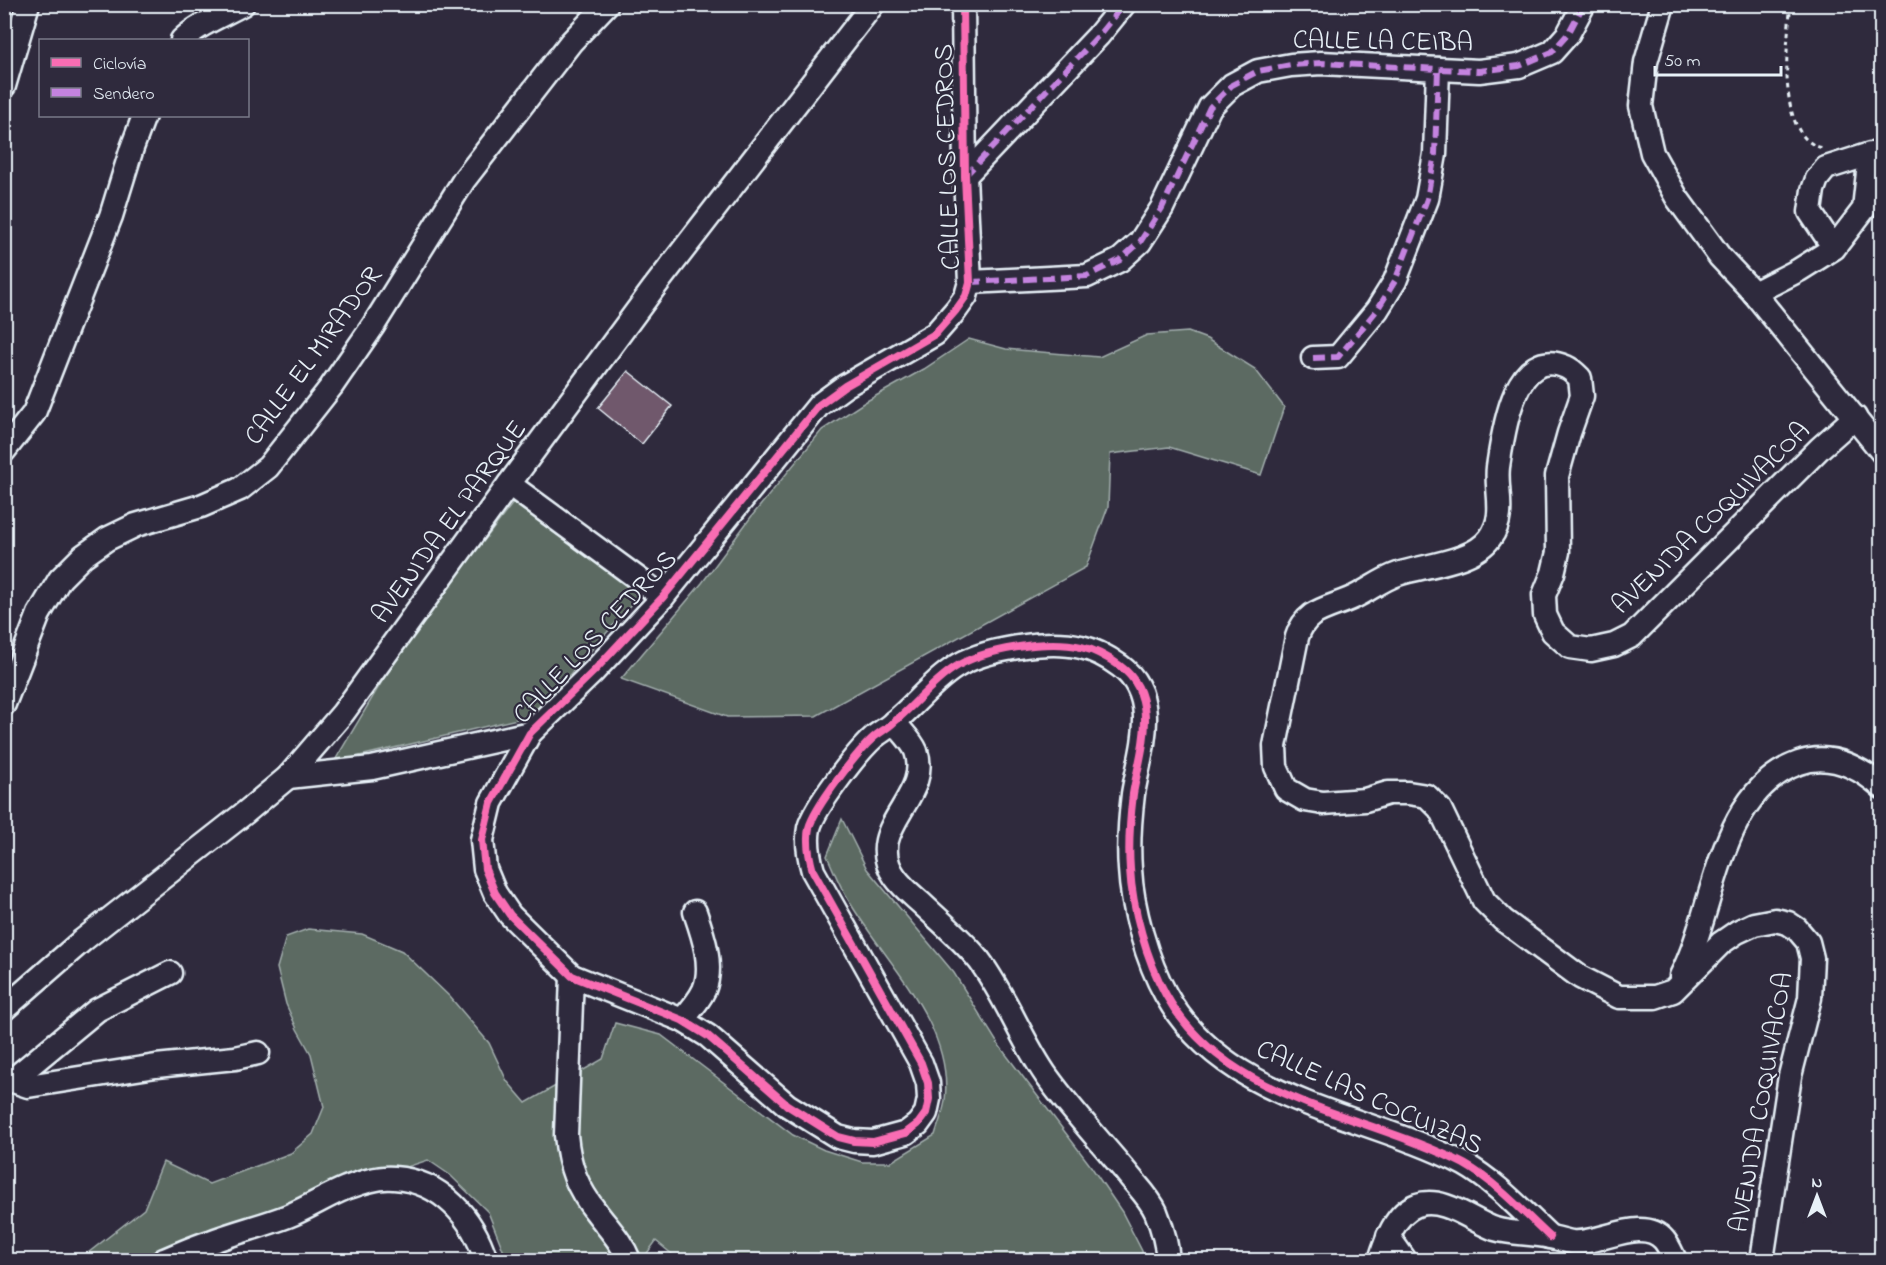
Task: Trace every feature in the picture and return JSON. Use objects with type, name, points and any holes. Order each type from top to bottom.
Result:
[{"type":"street","points":[[6,75],[28,4]]},
{"type":"street","points":[[183,39],[210,21],[243,4]]},
{"type":"street","name":"CALLE EL MIRADOR","points":[[4,704],[39,614],[60,579],[83,556],[107,538],[136,525],[201,506],[240,489],[268,467],[331,387],[373,326],[465,180],[571,42],[607,4]]},
{"type":"street","name":"AVENIDA EL PARQUE","points":[[4,1010],[83,940],[288,777],[343,713],[653,289],[873,4]]},
{"type":"street","name":"CALLE LOS CEDROS","points":[[894,722],[873,738],[852,760],[814,814],[809,826],[808,849],[813,871],[821,888],[921,1063],[928,1083],[929,1099],[926,1113],[918,1124],[906,1133],[873,1142],[838,1137],[787,1105],[708,1036],[682,1020],[572,976],[510,915],[495,893],[485,869],[482,840],[491,803],[530,733],[593,672],[663,597],[819,405],[845,386],[936,334],[961,303],[970,282],[965,176],[963,4]]},
{"type":"street","points":[[965,176],[1098,36],[1124,4]]},
{"type":"street","name":"CALLE LA CEIBA","points":[[970,282],[1087,276],[1120,260],[1140,242],[1162,208],[1210,107],[1232,85],[1258,70],[1322,63],[1479,70],[1519,66],[1552,52],[1568,34],[1584,4]]},
{"type":"street","points":[[1663,4],[1646,62],[1641,106],[1653,153],[1677,198],[1713,249],[1754,293],[1881,452]]},
{"type":"street","points":[[1313,358],[1338,357],[1377,310],[1403,262],[1427,199],[1431,177],[1437,127],[1438,69]]},
{"type":"street","points":[[4,451],[34,413],[111,216],[144,117]]},
{"type":"street","points":[[1754,293],[1799,270],[1834,248]]},
{"type":"street","name":"AVENIDA COQUIVACOA","points":[[1762,1260],[1790,1076],[1810,998],[1812,958],[1809,942],[1797,929],[1788,923],[1774,920],[1754,924],[1721,943],[1673,991],[1655,997],[1619,997],[1580,977],[1523,936],[1484,901],[1440,809],[1427,796],[1388,793],[1365,800],[1323,803],[1305,800],[1286,789],[1276,767],[1275,746],[1301,625],[1313,614],[1359,595],[1377,583],[1398,574],[1455,559],[1490,539],[1499,520],[1498,470],[1515,392],[1527,373],[1545,363],[1566,367],[1580,378],[1582,396],[1557,476],[1558,552],[1544,596],[1545,615],[1553,632],[1570,647],[1591,650],[1614,645],[1632,636],[1820,448],[1855,417]]},
{"type":"street","points":[[509,484],[663,597]]},
{"type":"street","name":"CALLE LAS COCUIZAS","points":[[894,722],[929,686],[957,666],[997,651],[1033,645],[1081,646],[1122,667],[1135,679],[1144,698],[1146,724],[1133,798],[1130,831],[1130,871],[1137,909],[1149,956],[1166,995],[1190,1031],[1224,1060],[1256,1080],[1298,1100],[1440,1152],[1468,1166],[1495,1186],[1550,1237]]},
{"type":"street","points":[[894,722],[916,750],[920,772],[915,788],[893,824],[887,843],[887,861],[891,869],[906,890],[953,933],[979,961],[1015,1019],[1046,1076],[1155,1211],[1168,1260]]},
{"type":"street","points":[[288,777],[372,768],[530,733]]},
{"type":"street","points":[[1673,991],[1691,957],[1721,860],[1746,806],[1758,791],[1774,776],[1790,766],[1809,759],[1829,759],[1851,765],[1881,787]]},
{"type":"street","points":[[682,1020],[704,989],[708,973],[707,954],[695,912]]},
{"type":"street","points":[[8,1079],[97,1010],[170,973]]},
{"type":"street","points":[[572,976],[566,1135],[568,1159],[580,1189],[623,1245],[629,1260]]},
{"type":"street","points":[[8,1079],[28,1086],[258,1053]]},
{"type":"street","points":[[164,1260],[210,1241],[289,1215],[345,1188],[393,1177],[441,1193],[458,1208],[472,1226],[486,1260]]},
{"type":"street","points":[[1380,1260],[1388,1236],[1403,1214],[1418,1205],[1434,1204],[1496,1229],[1573,1243],[1599,1240],[1633,1230],[1648,1231],[1663,1239],[1675,1260]]},
{"type":"street","points":[[1388,1236],[1405,1260]]},
{"type":"path","points":[[1791,4],[1786,50],[1790,102],[1800,132],[1815,146],[1826,148]]},
{"type":"green space","points":[[1188,332],[1207,339],[1255,369],[1284,407],[1261,475],[1169,447],[1110,454],[1108,507],[1086,567],[816,716],[727,717],[621,679],[702,583],[751,517],[822,430],[865,402],[924,369],[969,339],[1006,349],[1099,357],[1147,335]]},
{"type":"green space","points":[[513,503],[640,595],[534,715],[334,762],[403,646]]},
{"type":"green space","points":[[842,819],[867,869],[954,973],[998,1044],[1090,1165],[1122,1212],[1142,1251],[1143,1260],[679,1260],[656,1241],[642,1260],[507,1260],[488,1212],[450,1175],[428,1160],[203,1234],[137,1260],[79,1260],[144,1209],[163,1162],[209,1184],[291,1153],[313,1134],[324,1107],[311,1054],[286,1004],[277,968],[286,937],[308,929],[362,934],[402,951],[450,997],[489,1043],[507,1081],[526,1103],[603,1059],[615,1023],[661,1035],[793,1135],[824,1150],[862,1162],[891,1162],[935,1135],[945,1100],[945,1072],[939,1045],[928,1019],[849,901],[827,856]]},
{"type":"building","points":[[628,371],[672,406],[642,444],[598,408]]},
{"type":"marked path","points":[[965,176],[1098,36],[1124,4]]},
{"type":"marked path","points":[[970,282],[1087,276],[1120,260],[1140,242],[1162,208],[1210,107],[1232,85],[1258,71],[1321,63],[1479,71],[1519,66],[1552,52],[1568,34],[1584,4]]},
{"type":"marked path","points":[[1313,358],[1338,357],[1377,310],[1395,281],[1427,199],[1435,154],[1438,69]]},
{"type":"cycle path","points":[[963,4],[965,176],[970,282],[966,296],[935,334],[845,386],[819,405],[663,597],[593,672],[530,733],[491,803],[482,840],[485,869],[495,893],[510,915],[572,976],[682,1020],[708,1036],[787,1105],[838,1137],[873,1142],[906,1133],[918,1124],[926,1113],[929,1099],[928,1083],[921,1063],[813,871],[808,850],[809,828],[827,794],[867,744],[954,668],[966,661],[1016,647],[1052,644],[1086,648],[1120,666],[1133,679],[1141,693],[1145,726],[1131,813],[1129,850],[1131,884],[1137,917],[1159,981],[1166,995],[1192,1031],[1224,1060],[1260,1082],[1300,1100],[1425,1146],[1464,1164],[1498,1188],[1550,1237]]}]
